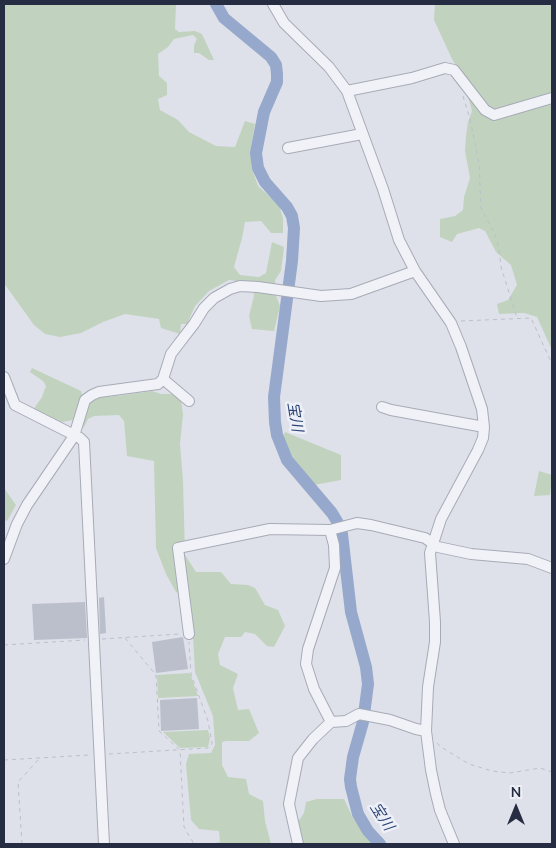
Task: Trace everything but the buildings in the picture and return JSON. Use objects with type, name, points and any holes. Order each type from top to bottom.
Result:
[{"type":"street","points":[[272,4],[284,22],[329,67],[347,91],[383,189],[398,240],[416,271],[451,323],[482,409],[483,438],[440,519],[430,553],[435,642],[428,687],[426,731],[436,794],[440,810],[454,844]]},
{"type":"street","points":[[347,91],[412,78],[446,68],[454,70],[485,110],[494,115],[552,98]]},
{"type":"street","points":[[288,148],[362,134]]},
{"type":"street","points":[[4,560],[17,524],[27,504],[74,436],[85,400],[92,394],[99,392],[158,384],[163,379],[171,354],[204,308],[214,298],[240,286],[331,296],[351,294],[416,271]]},
{"type":"street","points":[[4,377],[9,403],[80,438],[84,442],[104,844]]},
{"type":"street","points":[[163,379],[190,401]]},
{"type":"street","points":[[382,407],[484,427]]},
{"type":"street","points":[[188,634],[178,548],[270,529],[330,530],[357,524],[371,525],[424,538],[438,547],[471,554],[528,559],[552,568]]},
{"type":"street","points":[[330,530],[334,545],[335,568],[308,649],[306,664],[314,689],[331,722]]},
{"type":"street","points":[[298,844],[288,804],[298,758],[313,739],[331,722],[346,722],[359,714],[390,720],[416,730],[426,731]]},
{"type":"path","points":[[461,92],[470,119],[479,163],[481,208],[495,234],[501,268],[518,318]]},
{"type":"path","points":[[451,323],[532,318],[552,364]]},
{"type":"path","points":[[4,644],[188,634],[191,674],[208,721],[212,743],[208,748],[4,760]]},
{"type":"path","points":[[124,638],[156,675],[159,731],[180,750],[184,827],[194,844]]},
{"type":"path","points":[[436,742],[469,764],[492,771],[510,773],[540,768],[552,772]]},
{"type":"path","points":[[22,844],[18,782],[40,758]]},
{"type":"green space","points":[[4,4],[176,4],[175,29],[179,32],[195,31],[202,34],[214,60],[209,60],[199,53],[194,53],[194,45],[197,39],[193,35],[174,39],[168,47],[158,54],[159,76],[167,83],[167,95],[158,99],[160,110],[178,120],[189,132],[216,146],[235,147],[245,121],[255,124],[251,148],[252,169],[258,186],[279,205],[283,218],[283,233],[271,233],[261,221],[245,222],[234,267],[240,275],[259,277],[266,273],[272,242],[284,247],[281,271],[275,280],[276,296],[280,306],[274,331],[252,329],[249,316],[254,296],[252,283],[229,280],[209,291],[195,306],[187,324],[181,324],[180,334],[161,328],[159,319],[125,314],[81,333],[60,337],[45,334],[34,325],[4,285]]},
{"type":"green space","points":[[435,4],[552,4],[552,350],[537,317],[524,313],[499,314],[497,304],[508,300],[517,285],[511,265],[496,252],[485,231],[479,228],[457,234],[452,242],[440,237],[440,219],[455,216],[463,210],[464,197],[470,178],[465,151],[468,122],[472,111],[462,85],[462,75],[452,59],[434,20]]},
{"type":"green space","points":[[32,368],[81,391],[83,398],[152,391],[161,394],[174,394],[181,400],[183,415],[180,444],[185,555],[196,572],[221,572],[231,584],[248,585],[255,588],[265,605],[278,610],[285,626],[274,647],[267,646],[255,634],[245,632],[241,637],[225,637],[218,654],[220,665],[238,674],[233,688],[238,710],[249,709],[259,733],[249,741],[222,742],[222,765],[228,777],[246,779],[249,794],[263,801],[265,821],[271,844],[210,844],[220,842],[219,831],[199,829],[191,820],[186,764],[189,754],[211,753],[215,745],[213,716],[195,672],[193,636],[187,597],[176,592],[166,574],[156,548],[154,461],[127,456],[124,421],[119,415],[94,416],[88,419],[84,427],[80,427],[79,423],[73,420],[62,422],[33,410],[42,397],[46,386],[43,381],[30,372]]},
{"type":"green space","points":[[285,432],[341,455],[341,480],[314,485],[290,455],[283,437]]},
{"type":"green space","points":[[539,471],[552,475],[550,495],[534,496]]},
{"type":"green space","points":[[4,488],[16,505],[7,521],[4,520]]},
{"type":"green space","points":[[190,673],[198,696],[158,698],[157,675]]},
{"type":"green space","points":[[208,730],[210,738],[208,747],[180,748],[163,732]]},
{"type":"green space","points":[[317,799],[344,799],[353,818],[372,844],[300,844],[296,825],[304,813],[306,802]]},
{"type":"waterway","name":"宝川","points":[[216,4],[224,18],[271,57],[276,65],[277,82],[264,112],[256,153],[258,168],[265,182],[287,207],[292,216],[294,228],[292,261],[274,397],[275,422],[277,435],[287,460],[332,513],[342,534],[351,612],[366,667],[368,684],[363,722],[353,757],[350,779],[358,814],[368,831],[380,844]]}]
